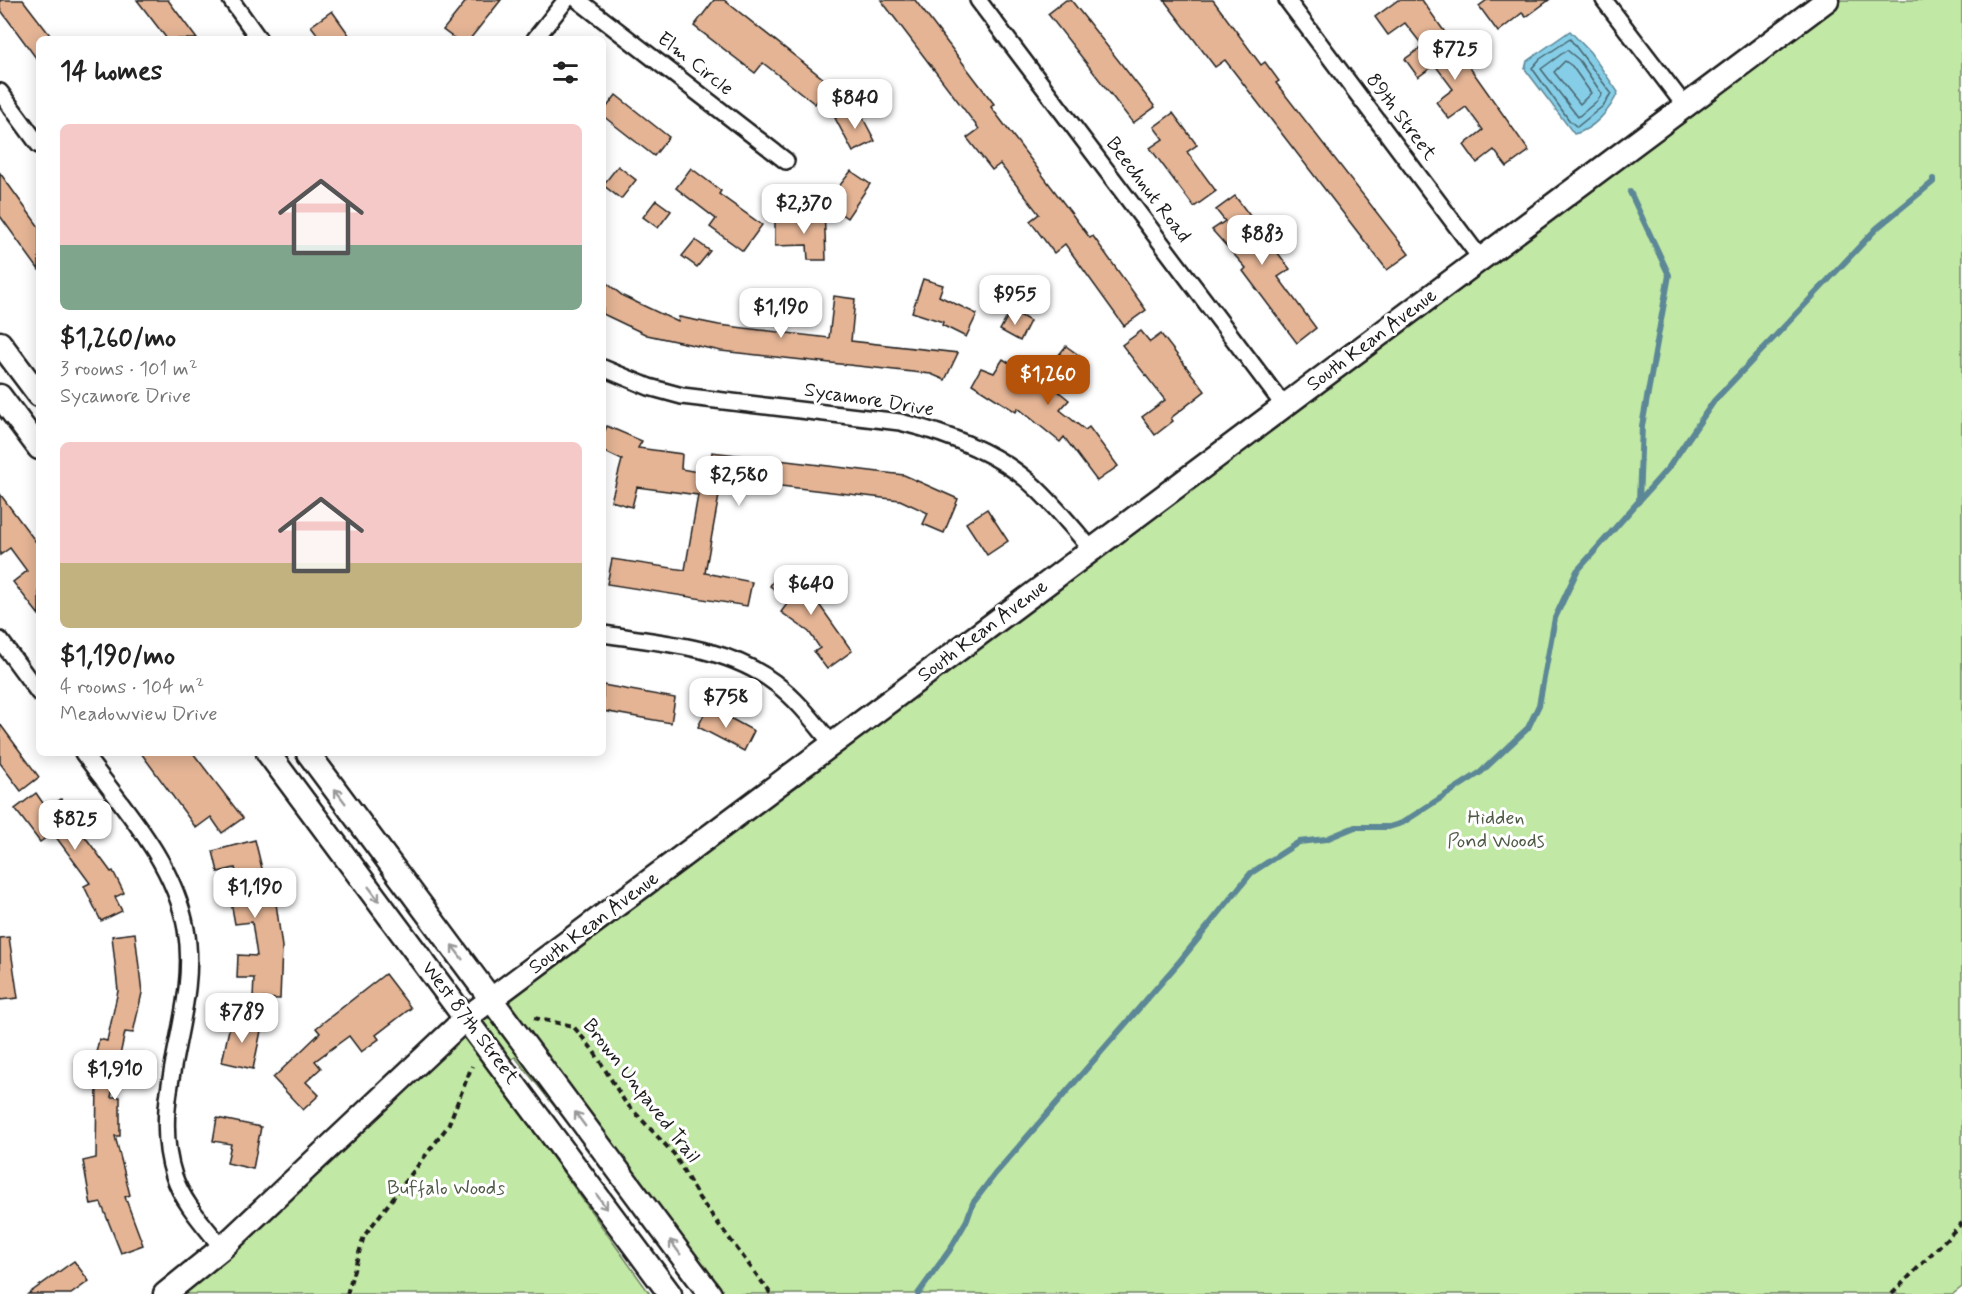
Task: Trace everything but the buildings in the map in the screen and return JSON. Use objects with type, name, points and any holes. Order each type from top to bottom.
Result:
[{"type":"street","points":[[231,0],[257,36]]},
{"type":"street","points":[[537,36],[566,0]]},
{"type":"street","name":"Elm Circle","points":[[578,0],[786,161]]},
{"type":"street","name":"Beechnut Road","points":[[978,0],[1284,406]]},
{"type":"street","name":"89th Street","points":[[1287,0],[1481,259]]},
{"type":"street","points":[[1604,0],[1685,106]]},
{"type":"street","name":"South Kean Avenue","points":[[165,1294],[222,1248],[466,1018],[1827,0]]},
{"type":"street","points":[[0,92],[36,141]]},
{"type":"street","points":[[0,343],[36,391]]},
{"type":"street","name":"Sycamore Drive","points":[[606,369],[648,387],[682,396],[900,422],[931,429],[968,443],[1027,480],[1092,550]]},
{"type":"street","points":[[0,396],[36,444]]},
{"type":"street","points":[[606,635],[719,654],[753,669],[776,683],[790,696],[832,744]]},
{"type":"street","points":[[0,640],[36,689]]},
{"type":"street","points":[[85,756],[160,860],[186,928],[188,996],[167,1108],[167,1144],[174,1178],[187,1202],[222,1248]]},
{"type":"street","name":"West 87th Street","points":[[270,756],[670,1294]]},
{"type":"street","name":"West 87th Street","points":[[310,756],[710,1294]]},
{"type":"path","name":"Brown Unpaved Trail","points":[[534,1018],[573,1026],[592,1050],[625,1102],[674,1154],[699,1198],[771,1294]]},
{"type":"path","points":[[347,1294],[364,1236],[448,1126],[472,1066]]},
{"type":"path","points":[[1892,1294],[1962,1223]]},
{"type":"green space","name":"Hidden Pond Woods","points":[[1831,0],[1962,0],[1962,1287],[1953,1294],[704,1294],[515,1057],[493,1074],[650,1294],[158,1294],[483,1014]]},
{"type":"water","points":[[1570,31],[1590,52],[1618,92],[1600,118],[1588,128],[1574,134],[1525,69],[1527,61]]},
{"type":"waterway","points":[[918,1294],[949,1251],[967,1220],[973,1203],[995,1174],[1180,961],[1251,873],[1299,842],[1326,839],[1355,827],[1389,827],[1402,823],[1481,772],[1528,728],[1539,705],[1555,618],[1577,571],[1669,467],[1714,401],[1877,228],[1933,182],[1933,179]]},
{"type":"waterway","points":[[1630,192],[1669,275],[1642,426],[1639,501]]},
{"type":"park label","name":"Buffalo Woods","points":[[446,1188]]}]
